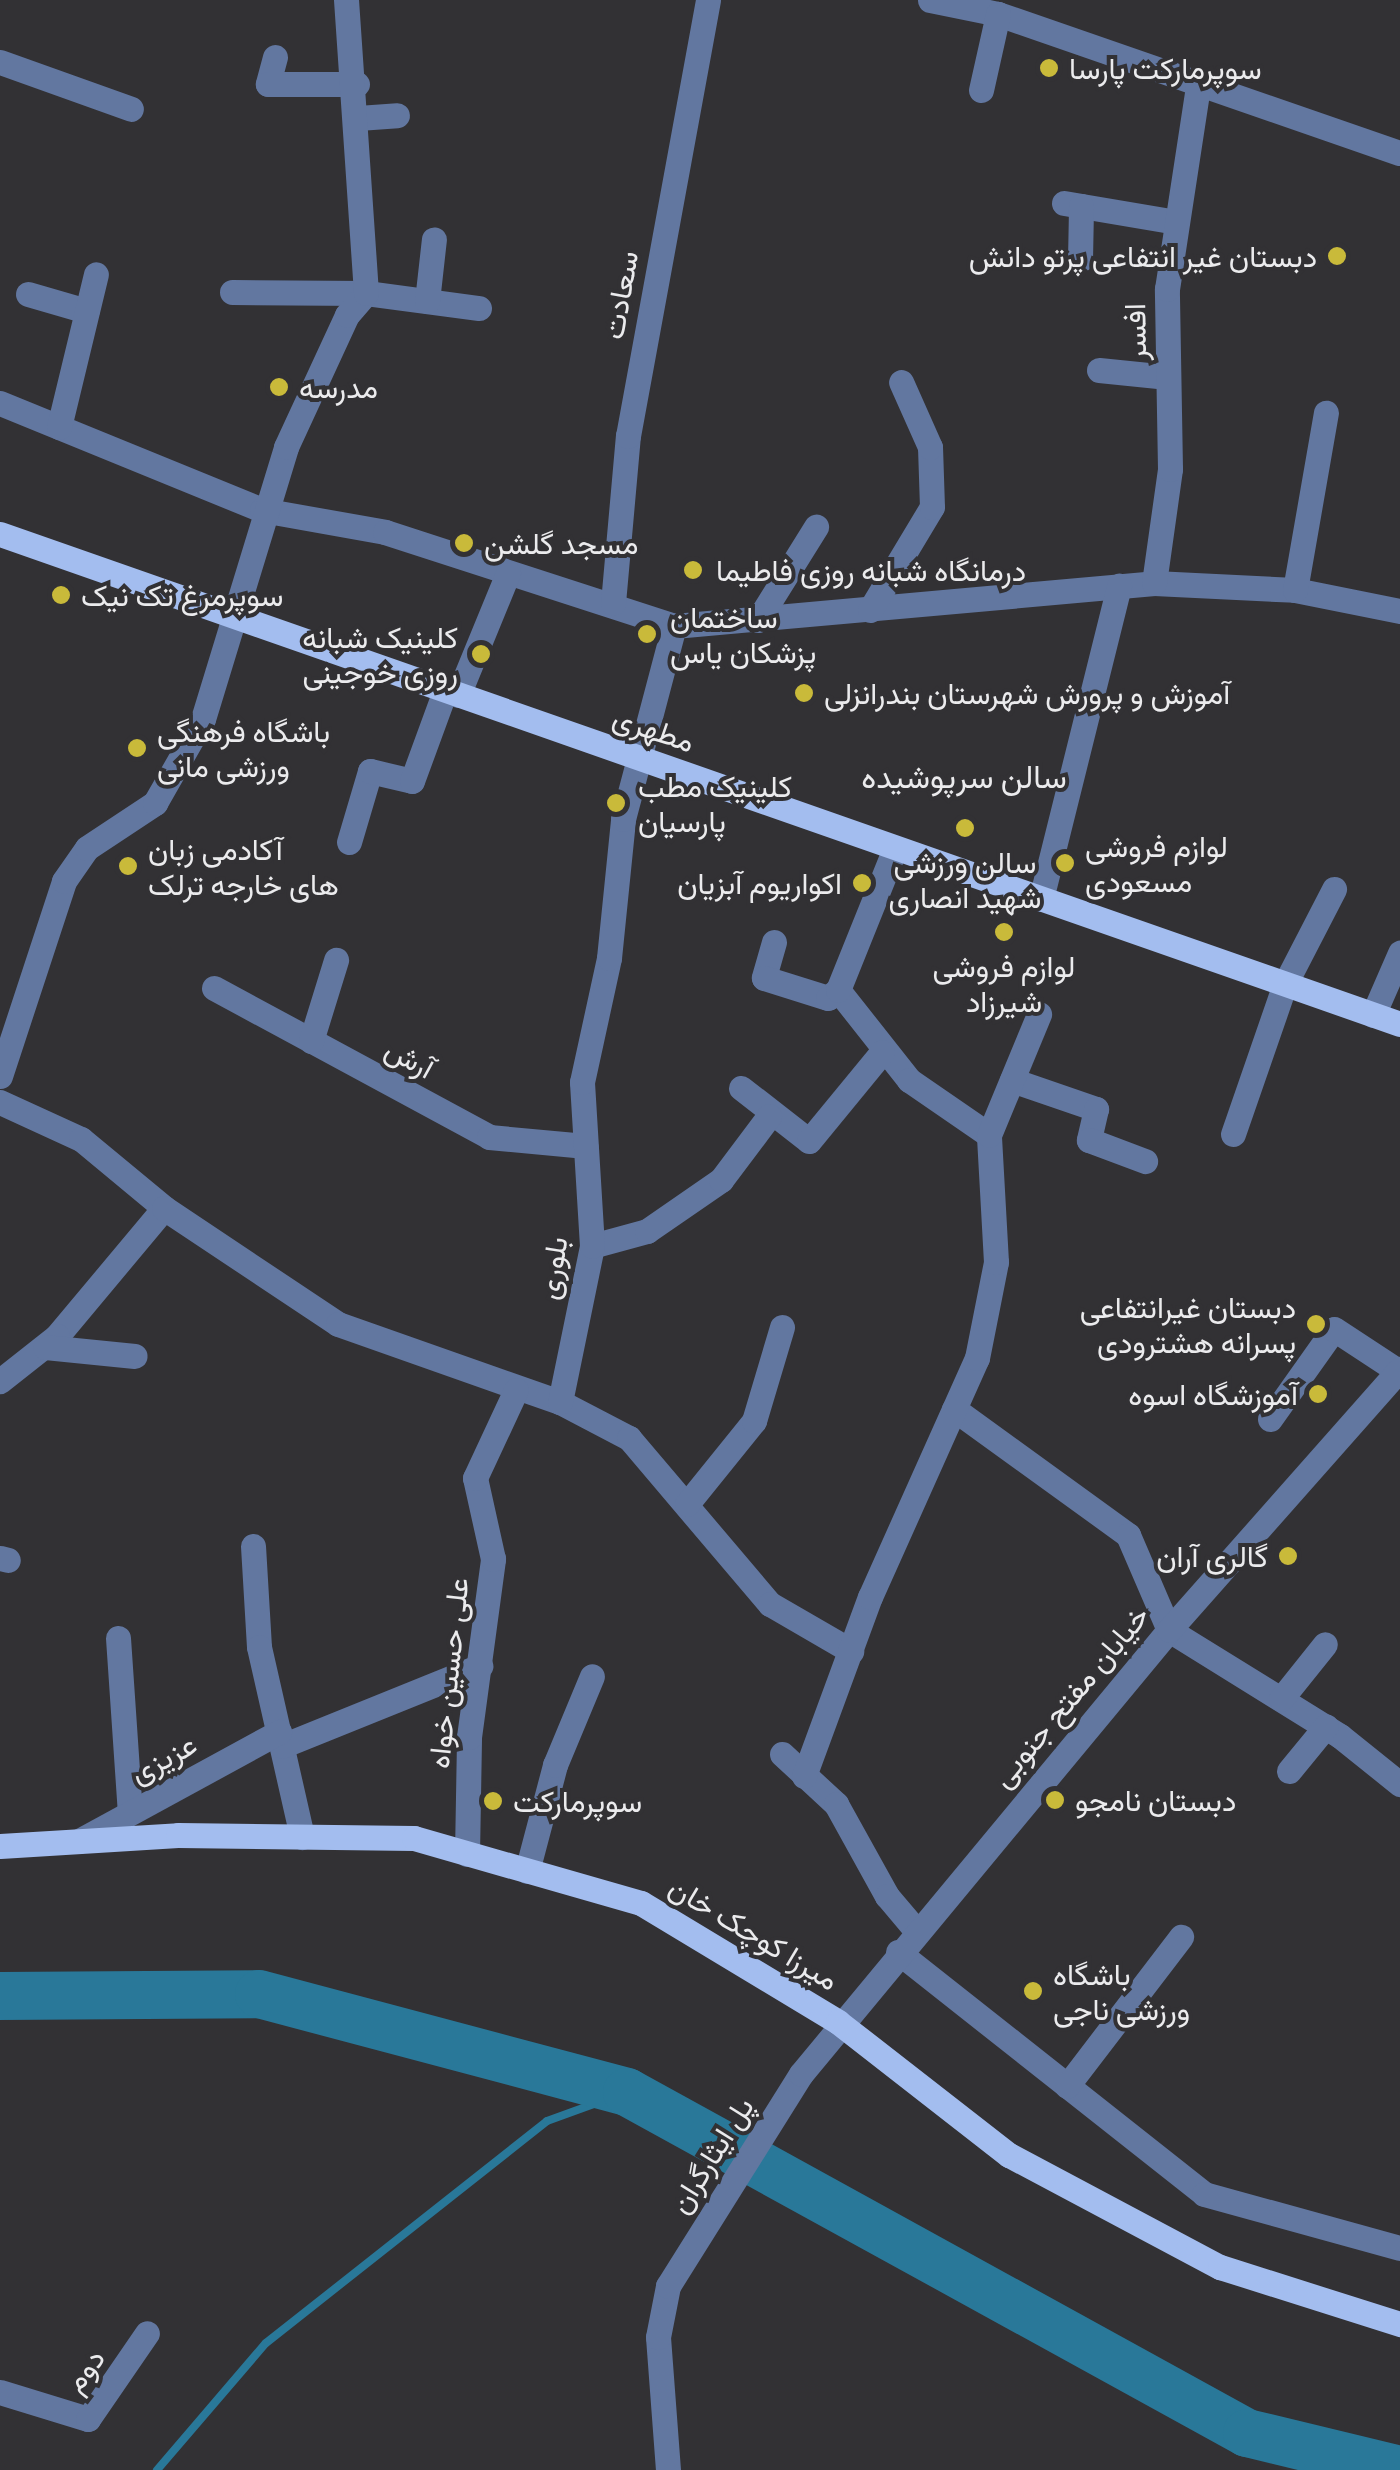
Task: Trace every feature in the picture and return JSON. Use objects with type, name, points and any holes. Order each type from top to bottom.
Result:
[{"type":"main road","name":"مطهری","points":[[0,534],[1400,1024]]},
{"type":"main road","name":"میرزا کوچک خان","points":[[0,1846],[79,1841],[414,1838],[641,1903],[838,2022],[1026,2164],[1220,2267],[1400,2324]]},
{"type":"street","points":[[0,1076],[64,880],[87,848],[155,802],[203,719],[262,510],[347,316],[366,293],[357,84],[346,0]]},
{"type":"street","name":"سعادت","points":[[612,604],[628,436],[708,0]]},
{"type":"street","points":[[930,0],[986,8],[1400,152]]},
{"type":"street","points":[[981,90],[986,8]]},
{"type":"street","points":[[275,58],[268,84],[357,84]]},
{"type":"street","points":[[0,62],[131,109]]},
{"type":"street","name":"افسر","points":[[1154,583],[1170,469],[1168,377],[1176,222],[1200,81]]},
{"type":"street","points":[[358,118],[397,115]]},
{"type":"street","points":[[1080,260],[1073,205],[1176,222]]},
{"type":"street","points":[[427,301],[434,239]]},
{"type":"street","points":[[59,428],[96,274]]},
{"type":"street","points":[[232,292],[366,293],[479,308]]},
{"type":"street","points":[[28,294],[87,310]]},
{"type":"street","points":[[1100,370],[1168,377]]},
{"type":"street","points":[[870,610],[932,507],[930,448],[902,382]]},
{"type":"street","points":[[0,403],[262,510],[385,532],[674,626],[1154,583],[1295,590],[1400,610]]},
{"type":"street","points":[[1295,590],[1326,414]]},
{"type":"street","points":[[758,620],[816,527]]},
{"type":"street","points":[[349,842],[370,771],[412,781],[508,574]]},
{"type":"street","points":[[1041,899],[1119,586]]},
{"type":"street","name":"بلوری","points":[[560,1402],[592,1246],[582,1082],[609,958],[636,758],[674,626]]},
{"type":"street","points":[[774,942],[764,978],[828,998],[838,990],[895,848]]},
{"type":"street","points":[[1233,1134],[1285,984],[1334,889]]},
{"type":"street","points":[[1373,1015],[1400,953]]},
{"type":"street","points":[[311,1040],[336,960]]},
{"type":"street","name":"آرش","points":[[214,988],[489,1137],[586,1146]]},
{"type":"street","points":[[838,990],[882,1052],[989,1135]]},
{"type":"street","points":[[804,1776],[851,1651],[977,1358],[996,1262],[989,1135],[1039,1014]]},
{"type":"street","points":[[741,1088],[769,1116],[810,1141],[882,1052]]},
{"type":"street","points":[[1012,1080],[1096,1110],[1089,1140],[1145,1161]]},
{"type":"street","points":[[0,1102],[82,1140],[164,1208],[338,1324],[516,1390],[560,1402],[629,1438],[770,1604],[851,1651]]},
{"type":"street","points":[[592,1246],[647,1230],[721,1180],[769,1116]]},
{"type":"street","points":[[0,1381],[45,1347],[164,1208]]},
{"type":"street","points":[[687,1504],[754,1422],[782,1327]]},
{"type":"street","points":[[1270,1419],[1334,1329],[1399,1370]]},
{"type":"street","points":[[45,1347],[134,1356]]},
{"type":"street","name":"خیابان مفتح جنوبی","points":[[801,2074],[838,2022],[1168,1630],[1399,1370]]},
{"type":"street","name":"علی حسین خواه","points":[[467,1854],[480,1666],[493,1559],[475,1478],[516,1390]]},
{"type":"street","points":[[954,1409],[1128,1535],[1168,1630],[1326,1726],[1400,1784]]},
{"type":"street","points":[[253,1546],[259,1647],[302,1837]]},
{"type":"street","points":[[118,1638],[130,1813]]},
{"type":"street","points":[[1282,1700],[1324,1644]]},
{"type":"street","name":"عزیزی","points":[[79,1841],[281,1739],[480,1666]]},
{"type":"street","points":[[527,1871],[554,1765],[592,1676]]},
{"type":"street","points":[[1289,1771],[1326,1726]]},
{"type":"street","points":[[782,1754],[836,1804],[887,1896],[915,1929]]},
{"type":"street","points":[[1068,2086],[1181,1938]]},
{"type":"street","points":[[898,1952],[1204,2194],[1400,2248]]},
{"type":"street","name":"پل ایثارگران","points":[[668,2470],[658,2336],[677,2270],[801,2074]]},
{"type":"street","name":"دوم","points":[[0,2392],[88,2420],[148,2333]]},
{"type":"water","points":[[1247,2433],[1400,2454],[1400,2470],[1333,2470]]},
{"type":"waterway","points":[[0,1996],[259,1994],[627,2092],[1247,2433],[1400,2470]]},
{"type":"waterway","points":[[157,2470],[266,2343],[547,2121],[627,2092]]},
{"type":"place","name":"سوپرمارکت پارسا","points":[[1049,68]]},
{"type":"place","name":"دبستان غیر انتفاعی پرتو دانش","points":[[1337,256]]},
{"type":"place","name":"مدرسه","points":[[279,387]]},
{"type":"place","name":"مسجد گلشن","points":[[464,543]]},
{"type":"place","name":"درمانگاه شبانه روزی فاطیما","points":[[693,570]]},
{"type":"place","name":"سوپرمرغ تک نیک","points":[[61,595]]},
{"type":"place","name":"ساختمان پزشکان یاس","points":[[647,634]]},
{"type":"place","name":"کلینیک شبانه روزی خوجینی","points":[[481,654]]},
{"type":"place","name":"آموزش و پرورش شهرستان بندرانزلی","points":[[804,693]]},
{"type":"place","name":"باشگاه فرهنگی ورزشی مانی","points":[[137,748]]},
{"type":"place","name":"کلینیک مطب پارسیان","points":[[616,803]]},
{"type":"place","name":"سالن ورزشی شهید انصاری","points":[[965,828]]},
{"type":"place","name":"لوازم فروشی مسعودی","points":[[1065,863]]},
{"type":"place","name":"آکادمی زبان های خارجه ترلک","points":[[128,866]]},
{"type":"place","name":"اکواریوم آبزیان","points":[[862,883]]},
{"type":"place","name":"لوازم فروشی شیرزاد","points":[[1004,932]]},
{"type":"place","name":"دبستان غیرانتفاعی پسرانه هشترودی","points":[[1316,1324]]},
{"type":"place","name":"آموزشگاه اسوه","points":[[1318,1394]]},
{"type":"place","name":"گالری آران","points":[[1288,1556]]},
{"type":"place","name":"دبستان نامجو","points":[[1055,1800]]},
{"type":"place","name":"سوپرمارکت","points":[[493,1801]]},
{"type":"place","name":"باشگاه ورزشی ناجی","points":[[1033,1991]]},
{"type":"district","name":"سالن سرپوشیده","points":[[964,776]]}]
